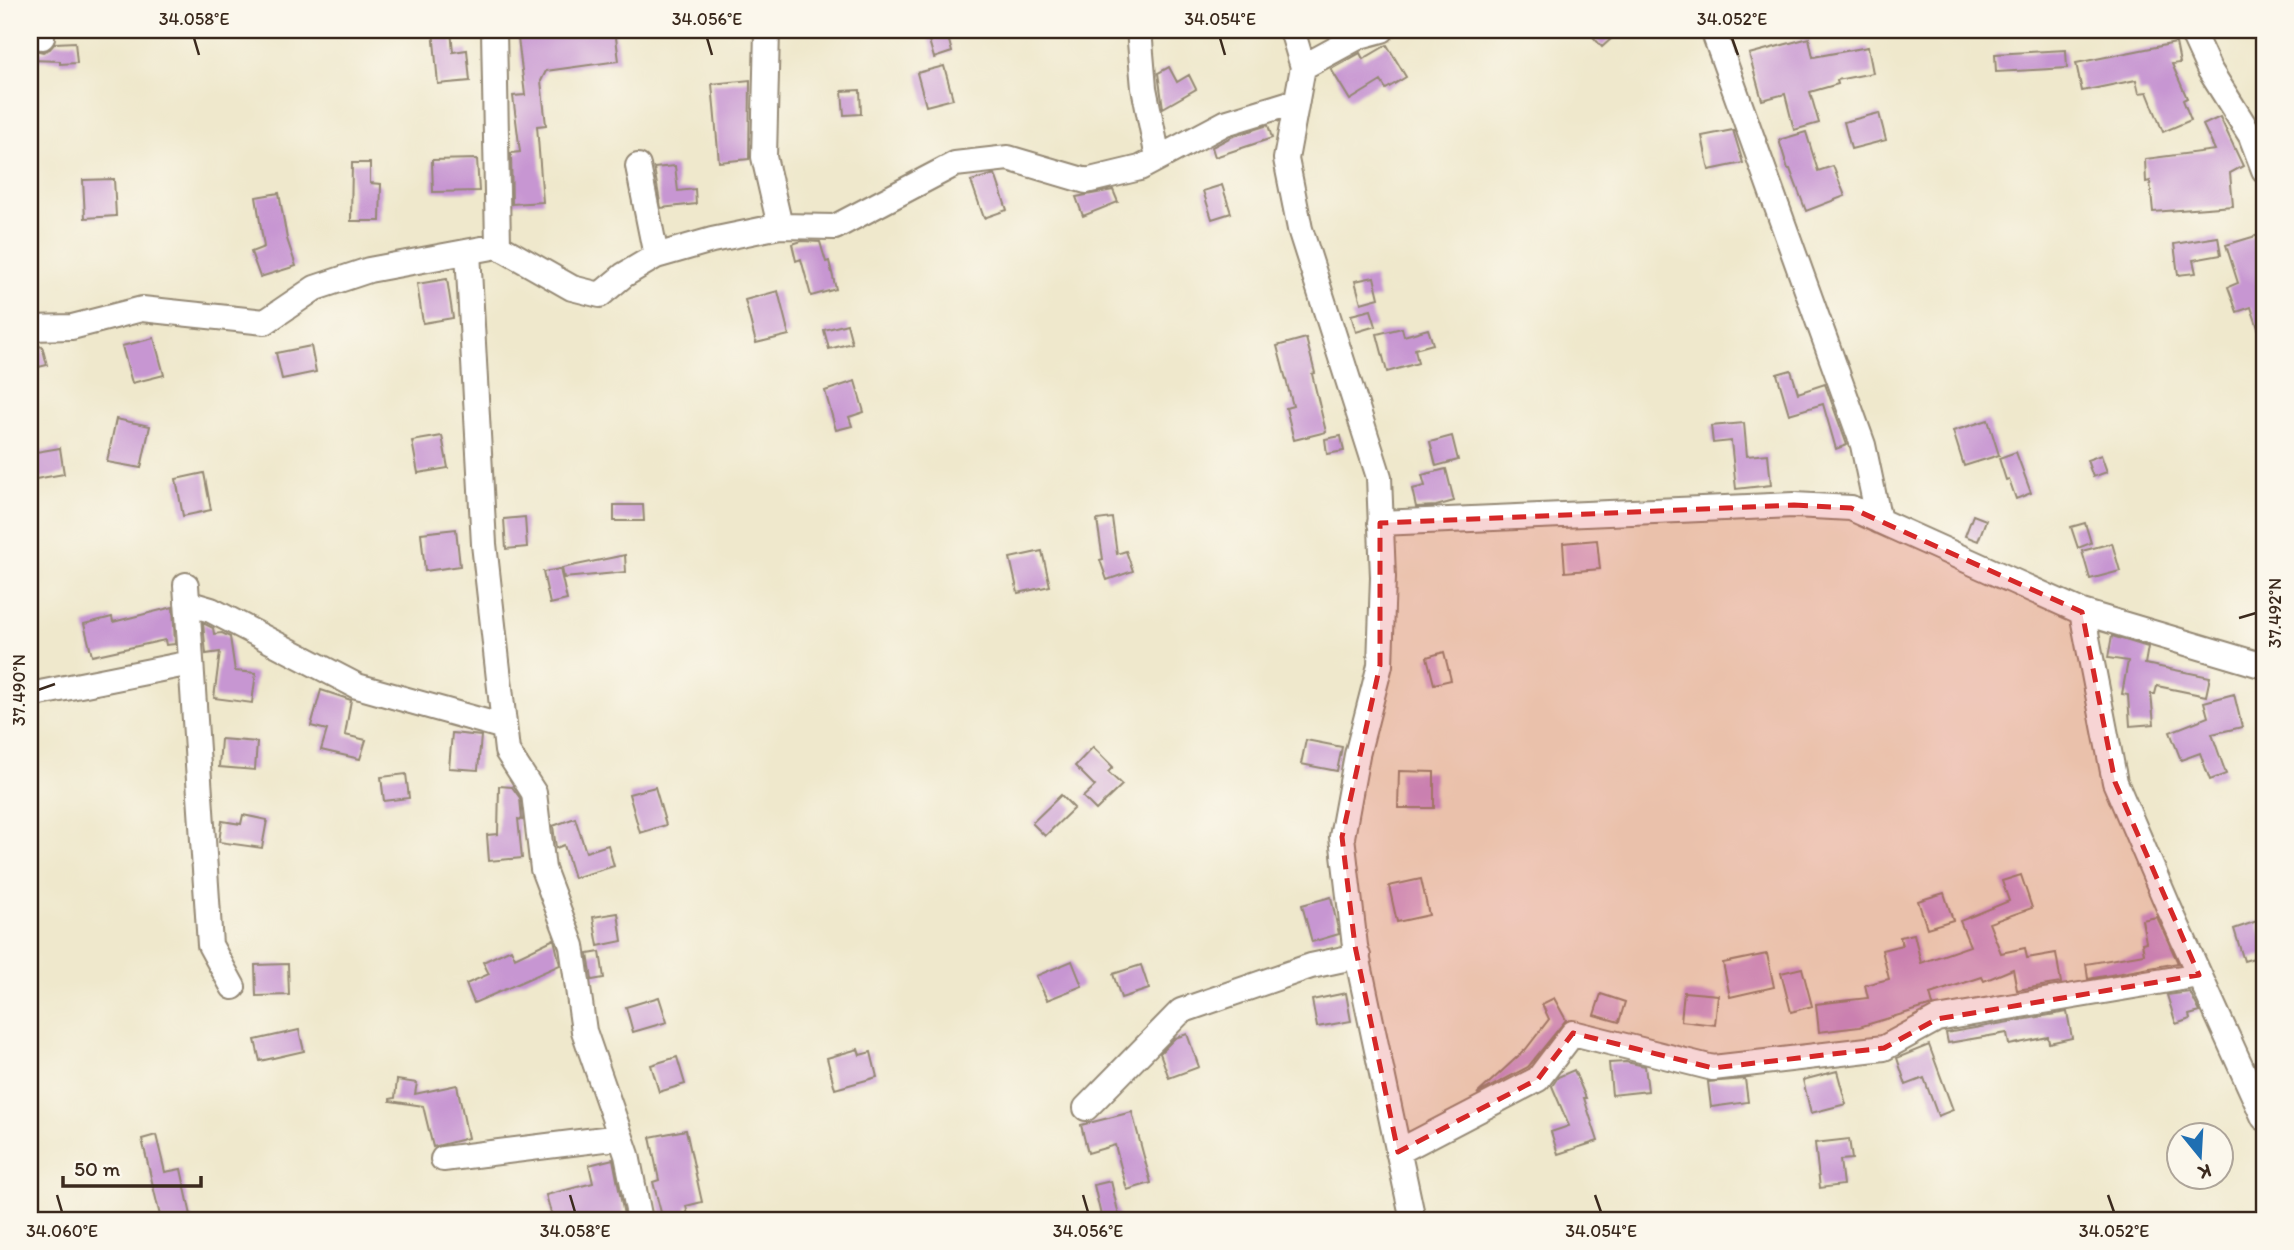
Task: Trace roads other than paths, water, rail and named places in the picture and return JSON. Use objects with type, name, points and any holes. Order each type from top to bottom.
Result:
[{"type":"street","points":[[494,30],[498,246]]},
{"type":"street","points":[[767,30],[764,158],[780,226]]},
{"type":"street","points":[[1139,30],[1144,88],[1158,158]]},
{"type":"street","points":[[1292,30],[1303,67],[1286,159],[1300,229],[1379,477],[1383,578],[1380,665],[1357,755],[1342,837],[1358,956],[1413,1220]]},
{"type":"street","points":[[1303,67],[1360,36],[1382,30]]},
{"type":"street","points":[[1713,30],[1863,445],[1879,521]]},
{"type":"street","points":[[2191,30],[2208,69],[2251,136],[2264,170]]},
{"type":"street","points":[[30,328],[72,327],[142,309],[265,322],[314,288],[369,270],[498,246],[572,288],[600,295],[624,275],[656,256],[712,240],[780,226],[835,227],[954,164],[1008,158],[1086,181],[1140,168],[1225,122],[1297,101]]},
{"type":"street","points":[[638,166],[656,256]]},
{"type":"street","points":[[468,252],[484,544],[507,751],[534,793],[543,869],[572,946],[584,1031],[627,1155],[640,1220]]},
{"type":"street","points":[[1380,523],[1794,505],[1851,508],[2082,612],[2264,666]]},
{"type":"street","points":[[233,987],[210,944],[186,594],[211,610],[357,686],[504,727]]},
{"type":"street","points":[[2082,612],[2115,782],[2264,1118]]},
{"type":"street","points":[[30,695],[191,663]]},
{"type":"street","points":[[1086,1108],[1181,1011],[1311,965],[1358,956]]},
{"type":"street","points":[[1398,1152],[1538,1079],[1573,1034],[1713,1069],[1884,1048],[1937,1019],[2199,975]]},
{"type":"street","points":[[443,1159],[620,1137]]}]
